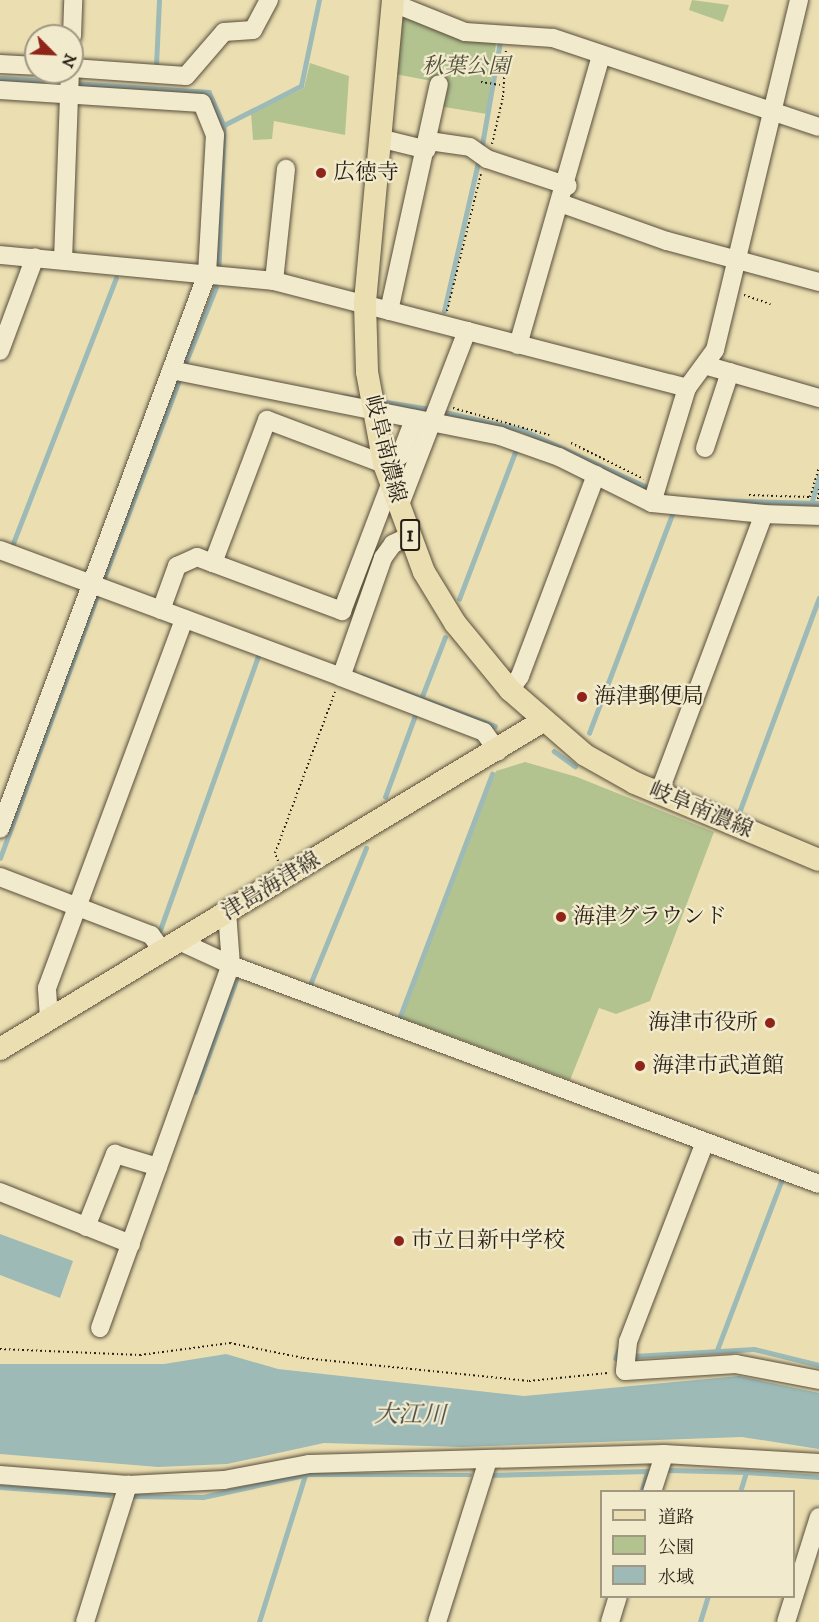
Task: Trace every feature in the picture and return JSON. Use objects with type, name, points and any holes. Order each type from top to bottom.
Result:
[{"type":"main road","name":"岐阜南濃線","points":[[393,1],[365,304],[374,414],[388,473],[424,572],[455,623],[510,690],[541,722],[585,755],[659,793],[819,860]]},
{"type":"main road","name":"津島海津線","points":[[0,1049],[498,751],[541,722]]},
{"type":"street","points":[[72,24],[73,0]]},
{"type":"street","points":[[84,79],[186,76],[224,32],[253,30],[269,0]]},
{"type":"street","points":[[654,495],[687,388],[708,366],[732,291],[799,0]]},
{"type":"street","points":[[393,1],[465,32],[491,38],[508,32],[553,38],[819,127]]},
{"type":"street","points":[[518,345],[568,186],[601,55]]},
{"type":"street","points":[[0,64],[24,65]]},
{"type":"street","points":[[0,829],[207,274],[215,135],[202,103],[84,82]]},
{"type":"street","points":[[0,90],[38,84]]},
{"type":"street","points":[[63,260],[70,84]]},
{"type":"street","points":[[389,311],[428,146],[439,84]]},
{"type":"street","points":[[379,138],[428,146],[470,147],[487,159],[568,186]]},
{"type":"street","points":[[274,281],[286,169]]},
{"type":"street","points":[[562,204],[740,260],[819,282]]},
{"type":"street","points":[[0,255],[274,281],[687,388]]},
{"type":"street","points":[[0,351],[35,257]]},
{"type":"street","points":[[399,507],[438,414],[467,332]]},
{"type":"street","points":[[708,366],[819,398]]},
{"type":"street","points":[[171,370],[374,414],[414,419],[438,414],[532,446],[596,476],[654,495],[764,514],[818,505]]},
{"type":"street","points":[[705,448],[730,372]]},
{"type":"street","points":[[161,610],[177,566],[198,557],[342,611],[388,473],[400,456],[414,419]]},
{"type":"street","points":[[213,563],[267,420],[388,473]]},
{"type":"street","points":[[510,690],[520,676],[596,476]]},
{"type":"street","points":[[659,793],[764,514]]},
{"type":"street","points":[[340,677],[383,558],[393,544],[410,536]]},
{"type":"street","points":[[0,550],[484,732],[498,751]]},
{"type":"street","points":[[49,1018],[47,988],[184,619]]},
{"type":"street","points":[[0,878],[151,934],[171,945],[231,965],[819,1184]]},
{"type":"street","points":[[100,1328],[231,965],[226,912]]},
{"type":"street","points":[[705,1142],[628,1342],[625,1371],[736,1364],[819,1380]]},
{"type":"street","points":[[86,1227],[115,1154],[158,1167]]},
{"type":"street","points":[[0,1192],[130,1244]]},
{"type":"street","points":[[0,1475],[128,1485],[224,1480],[309,1464],[487,1463],[663,1454],[819,1463]]},
{"type":"street","points":[[652,1490],[663,1454]]},
{"type":"street","points":[[437,1622],[487,1463]]},
{"type":"street","points":[[85,1622],[128,1485]]},
{"type":"street","points":[[795,1593],[819,1517]]},
{"type":"street","points":[[610,1622],[617,1598]]},
{"type":"street","points":[[786,1622],[794,1598]]},
{"type":"path","points":[[443,325],[487,159],[498,127],[500,85],[508,32]]},
{"type":"path","points":[[481,82],[500,85]]},
{"type":"path","points":[[732,291],[770,304]]},
{"type":"path","points":[[438,414],[505,419],[556,438]]},
{"type":"path","points":[[565,441],[654,495]]},
{"type":"path","points":[[810,497],[819,467]]},
{"type":"path","points":[[818,505],[819,488]]},
{"type":"path","points":[[741,495],[810,497],[818,505]]},
{"type":"path","points":[[284,878],[275,853],[340,677]]},
{"type":"path","points":[[0,1349],[140,1355],[230,1343],[303,1358],[529,1381],[625,1371]]},
{"type":"green space","points":[[692,0],[729,5],[723,22],[689,10]]},
{"type":"green space","name":"秋葉公園","points":[[402,15],[496,43],[487,114],[438,106],[442,83],[395,74]]},
{"type":"green space","points":[[310,63],[349,76],[345,135],[274,121],[272,139],[253,140],[251,113],[304,88]]},
{"type":"green space","name":"海津グラウンド","points":[[525,762],[577,777],[714,832],[650,1001],[616,1014],[599,1008],[570,1080],[402,1018],[496,771]]},
{"type":"water","points":[[0,1234],[73,1261],[60,1298],[0,1275]]},
{"type":"water","name":"大江川","points":[[226,1354],[278,1369],[524,1396],[739,1376],[819,1393],[819,1449],[742,1437],[462,1447],[324,1443],[227,1464],[158,1467],[0,1454],[0,1364],[164,1364]]},
{"type":"waterway","points":[[156,66],[159,0]]},
{"type":"waterway","points":[[224,125],[301,86],[319,0]]},
{"type":"waterway","points":[[482,145],[500,42]]},
{"type":"waterway","points":[[0,78],[24,79]]},
{"type":"waterway","points":[[84,84],[209,92],[224,125],[219,268]]},
{"type":"waterway","points":[[444,311],[478,162]]},
{"type":"waterway","points":[[12,546],[116,278]]},
{"type":"waterway","points":[[183,369],[216,287]]},
{"type":"waterway","points":[[102,583],[179,380]]},
{"type":"waterway","points":[[344,396],[356,398]]},
{"type":"waterway","points":[[380,401],[431,409]]},
{"type":"waterway","points":[[445,412],[523,430],[649,488]]},
{"type":"waterway","points":[[459,599],[517,447]]},
{"type":"waterway","points":[[812,501],[819,476]]},
{"type":"waterway","points":[[705,500],[819,503]]},
{"type":"waterway","points":[[589,733],[672,515]]},
{"type":"waterway","points":[[0,858],[99,591]]},
{"type":"waterway","points":[[740,810],[819,598]]},
{"type":"waterway","points":[[421,699],[445,637]]},
{"type":"waterway","points":[[160,930],[259,653]]},
{"type":"waterway","points":[[362,676],[495,726]]},
{"type":"waterway","points":[[385,797],[417,710]]},
{"type":"waterway","points":[[554,751],[575,766]]},
{"type":"waterway","points":[[399,1019],[492,774]]},
{"type":"waterway","points":[[309,987],[366,848]]},
{"type":"waterway","points":[[195,1092],[236,980]]},
{"type":"waterway","points":[[717,1350],[782,1179]]},
{"type":"waterway","points":[[620,1347],[616,1358],[620,1357]]},
{"type":"waterway","points":[[634,1356],[754,1349],[819,1365]]},
{"type":"waterway","points":[[669,1470],[746,1472]]},
{"type":"waterway","points":[[489,1475],[648,1471],[643,1490]]},
{"type":"waterway","points":[[741,1490],[746,1472],[819,1477]]},
{"type":"waterway","points":[[130,1496],[203,1497],[305,1475],[470,1475]]},
{"type":"waterway","points":[[259,1622],[305,1475]]},
{"type":"waterway","points":[[0,1487],[109,1495]]},
{"type":"waterway","points":[[700,1622],[707,1598]]},
{"type":"place","name":"広徳寺","points":[[321,173]]},
{"type":"place","name":"海津郵便局","points":[[582,697]]},
{"type":"place","name":"海津グラウンド","points":[[561,917]]},
{"type":"place","name":"海津市役所","points":[[770,1023]]},
{"type":"place","name":"海津市武道館","points":[[640,1066]]},
{"type":"place","name":"市立日新中学校","points":[[399,1241]]}]
